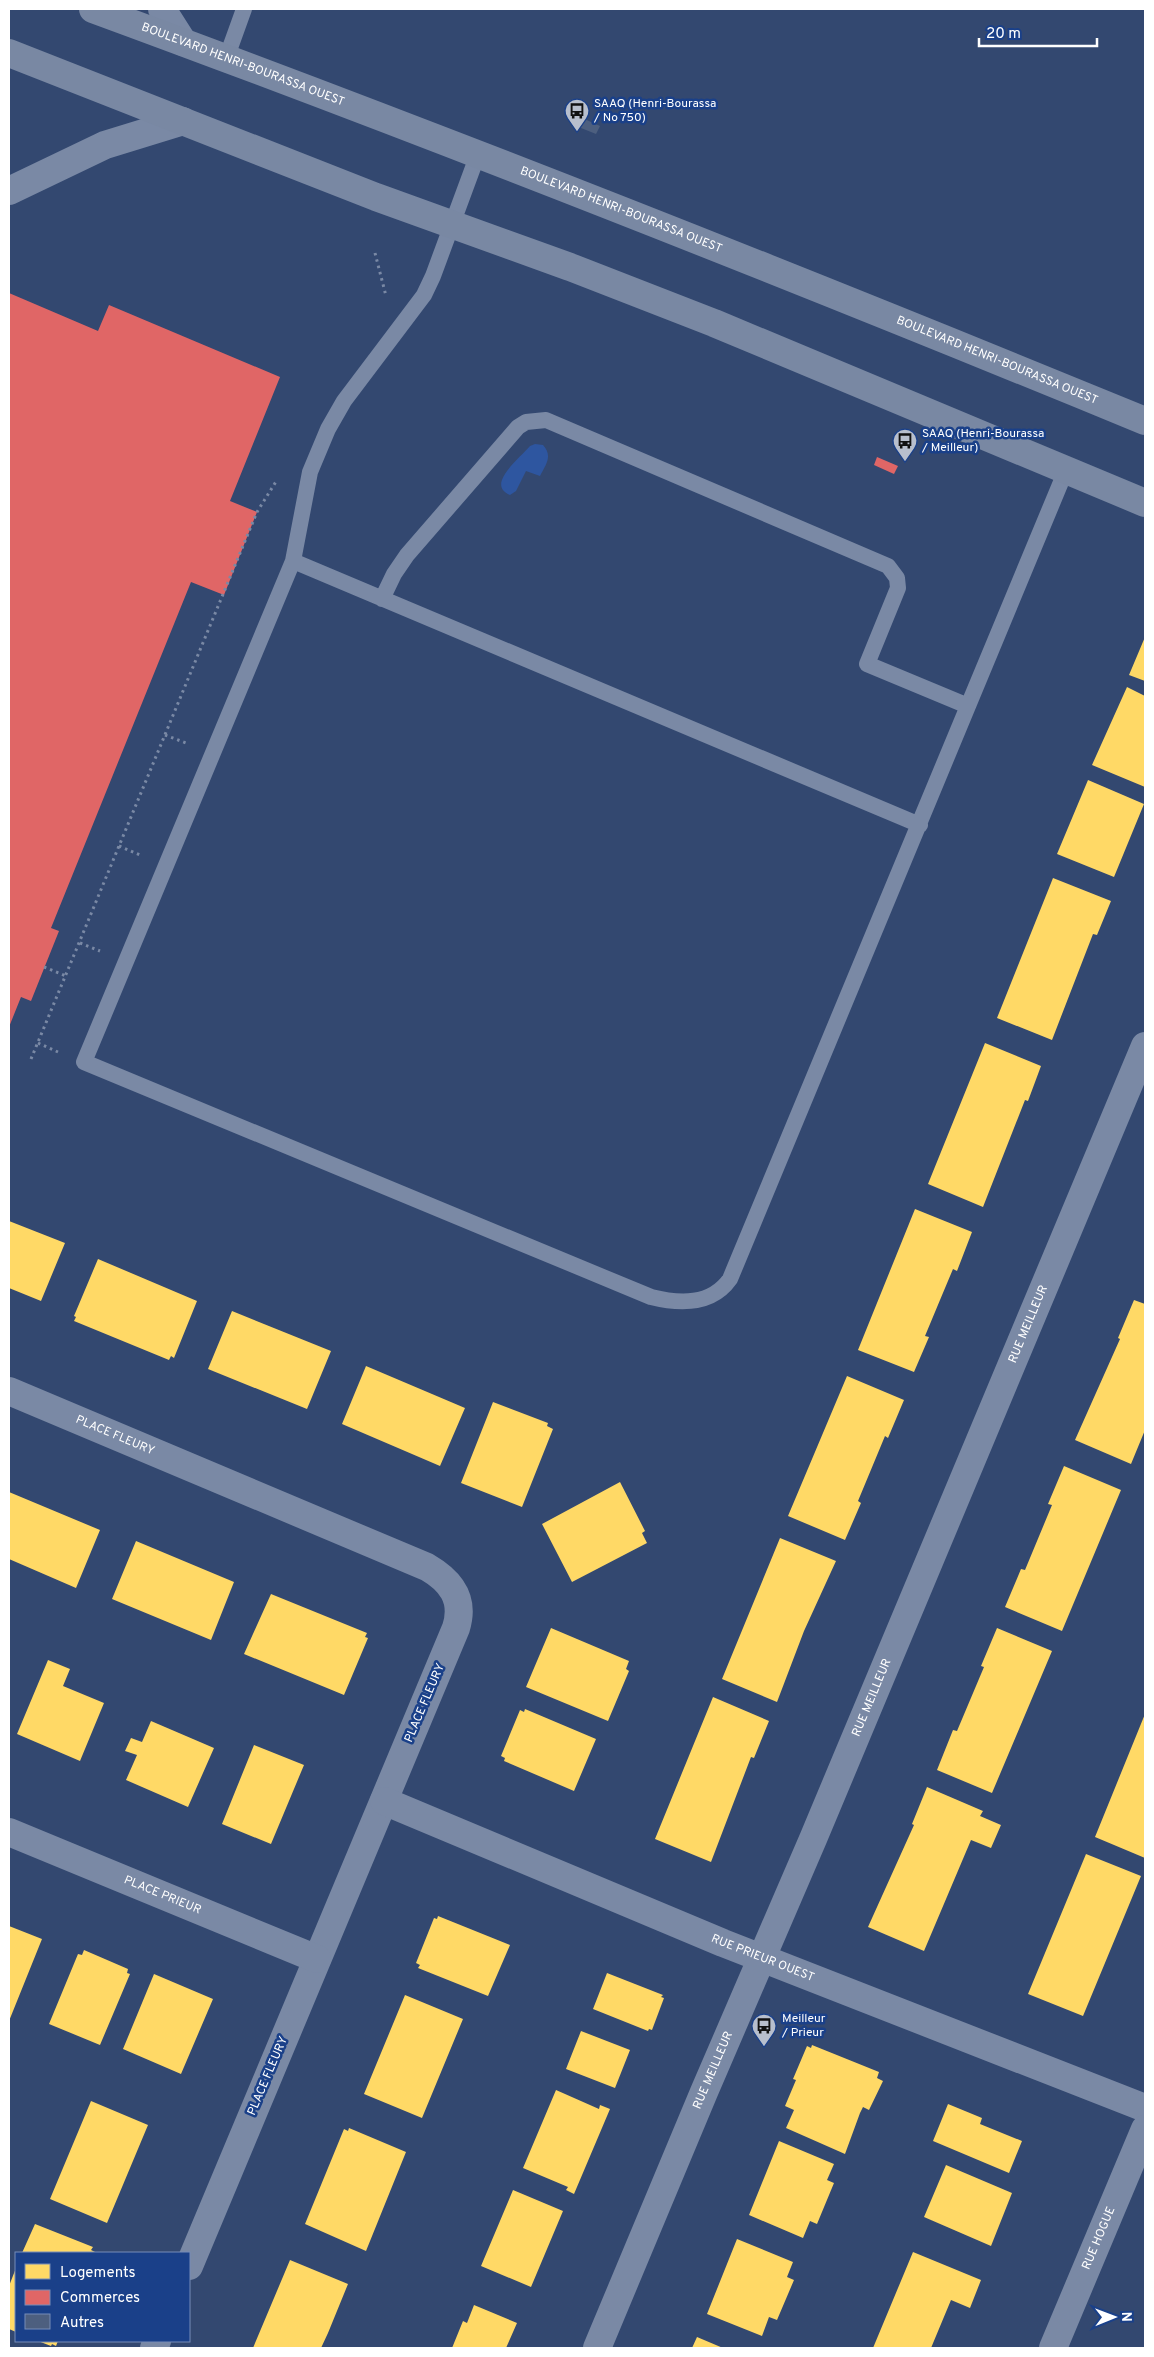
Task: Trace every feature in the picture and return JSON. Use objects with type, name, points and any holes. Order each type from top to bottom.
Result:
[{"type":"main road","name":"BOULEVARD HENRI-BOURASSA OUEST","points":[[93,9],[478,154],[815,285],[1145,422]]},
{"type":"main road","points":[[9,54],[452,225],[570,267],[714,323],[1145,503]]},
{"type":"street","points":[[162,9],[183,42]]},
{"type":"street","points":[[9,191],[105,145],[183,121]]},
{"type":"street","name":"RUE MEILLEUR","points":[[597,2348],[1145,1046]]},
{"type":"street","name":"PLACE FLEURY","points":[[9,1391],[427,1567],[446,1580],[457,1594],[459,1607],[458,1623],[190,2264]]},
{"type":"street","name":"RUE PRIEUR OUEST","points":[[384,1801],[762,1958],[1145,2108]]},
{"type":"street","name":"PLACE PRIEUR","points":[[9,1832],[317,1959]]},
{"type":"street","name":"RUE HOGUE","points":[[1053,2348],[1145,2128]]},
{"type":"lane","points":[[226,59],[244,9]]},
{"type":"lane","points":[[478,154],[424,296],[360,378],[328,429],[310,472],[293,561],[84,1062],[650,1297],[682,1303],[714,1295],[730,1279],[1066,470]]},
{"type":"lane","points":[[382,599],[394,574],[407,555],[518,428],[526,422],[546,420],[888,566],[897,578],[898,588],[867,664],[968,706]]},
{"type":"lane","points":[[293,561],[920,825]]},
{"type":"path","points":[[375,254],[386,290],[387,301]]},
{"type":"path","points":[[31,1059],[257,512],[280,475]]},
{"type":"path","points":[[44,967],[66,976]]},
{"type":"shaded area","points":[[535,444],[543,445],[548,453],[548,460],[540,476],[526,471],[516,491],[510,495],[503,491],[501,485],[507,471],[530,446]]},
{"type":"building: Logements","points":[[1145,637],[1145,681],[1129,675]]},
{"type":"building: Logements","points":[[1127,687],[1145,696],[1145,787],[1092,765]]},
{"type":"building: Logements","points":[[1088,780],[1144,804],[1114,877],[1057,854]]},
{"type":"building: Logements","points":[[1053,878],[1111,901],[1097,935],[1093,934],[1052,1040],[997,1018]]},
{"type":"building: Logements","points":[[985,1043],[1041,1066],[1028,1101],[1025,1100],[983,1207],[928,1184]]},
{"type":"building: Logements","points":[[915,1209],[972,1232],[957,1271],[953,1269],[925,1336],[929,1337],[914,1372],[858,1350]]},
{"type":"building: Logements","points":[[9,1221],[65,1243],[41,1301],[9,1288]]},
{"type":"building: Logements","points":[[98,1259],[197,1301],[174,1358],[171,1356],[169,1360],[74,1321],[76,1317],[74,1316]]},
{"type":"building: Logements","points":[[1134,1300],[1145,1304],[1145,1430],[1131,1464],[1075,1440],[1120,1339],[1118,1338]]},
{"type":"building: Logements","points":[[232,1311],[331,1351],[307,1409],[208,1369]]},
{"type":"building: Logements","points":[[366,1366],[465,1408],[440,1466],[342,1424]]},
{"type":"building: Logements","points":[[847,1376],[904,1400],[888,1438],[885,1436],[858,1501],[861,1503],[845,1540],[788,1516]]},
{"type":"building: Logements","points":[[493,1402],[548,1423],[547,1426],[553,1429],[522,1507],[461,1483]]},
{"type":"building: Logements","points":[[1064,1466],[1121,1490],[1062,1631],[1005,1607],[1021,1569],[1025,1570],[1052,1505],[1048,1504]]},
{"type":"building: Logements","points":[[620,1482],[645,1531],[642,1533],[647,1543],[572,1582],[542,1524]]},
{"type":"building: Logements","points":[[9,1492],[100,1530],[76,1588],[9,1559]]},
{"type":"building: Logements","points":[[780,1538],[836,1561],[804,1631],[777,1702],[722,1679]]},
{"type":"building: Logements","points":[[136,1541],[234,1582],[211,1640],[112,1599]]},
{"type":"building: Logements","points":[[271,1594],[367,1633],[365,1637],[368,1638],[344,1695],[244,1654]]},
{"type":"building: Logements","points":[[551,1628],[629,1661],[626,1669],[629,1671],[608,1721],[526,1687]]},
{"type":"building: Logements","points":[[997,1628],[1052,1651],[992,1793],[937,1770],[953,1730],[957,1731],[984,1667],[981,1666]]},
{"type":"building: Logements","points":[[48,1660],[70,1669],[63,1686],[104,1703],[80,1761],[17,1734]]},
{"type":"building: Logements","points":[[713,1697],[769,1721],[754,1758],[751,1757],[711,1862],[655,1839]]},
{"type":"building: Logements","points":[[525,1709],[596,1739],[574,1791],[504,1761],[505,1758],[501,1756],[520,1710],[524,1712]]},
{"type":"building: Logements","points":[[1145,1714],[1145,1858],[1095,1837]]},
{"type":"building: Logements","points":[[151,1721],[214,1748],[188,1807],[126,1780],[137,1755],[125,1751],[131,1738],[142,1742]]},
{"type":"building: Logements","points":[[254,1745],[304,1765],[271,1844],[222,1824]]},
{"type":"building: Logements","points":[[927,1787],[983,1811],[980,1816],[1001,1825],[991,1848],[971,1840],[924,1951],[868,1927],[914,1825],[912,1824]]},
{"type":"building: Logements","points":[[1086,1854],[1141,1876],[1083,2016],[1028,1994]]},
{"type":"building: Logements","points":[[438,1916],[510,1945],[488,1996],[418,1968],[420,1965],[416,1963],[434,1918],[437,1919]]},
{"type":"building: Logements","points":[[9,1926],[42,1939],[9,2021]]},
{"type":"building: Logements","points":[[84,1950],[128,1969],[127,1973],[130,1974],[100,2045],[49,2024],[78,1954],[82,1955]]},
{"type":"building: Logements","points":[[607,1973],[663,1995],[661,1997],[664,1998],[652,2030],[649,2029],[648,2031],[593,2009]]},
{"type":"building: Logements","points":[[154,1974],[213,1999],[181,2074],[123,2049]]},
{"type":"building: Logements","points":[[405,1995],[463,2019],[422,2118],[364,2094]]},
{"type":"building: Logements","points":[[581,2031],[630,2050],[615,2088],[566,2069]]},
{"type":"building: Logements","points":[[812,2045],[879,2072],[877,2078],[883,2081],[869,2110],[863,2107],[845,2154],[786,2128],[794,2110],[785,2106],[796,2080],[793,2079],[807,2046],[811,2048]]},
{"type":"building: Logements","points":[[556,2090],[599,2109],[600,2105],[610,2109],[574,2194],[566,2190],[568,2187],[523,2168]]},
{"type":"building: Logements","points":[[91,2101],[148,2125],[107,2223],[50,2199]]},
{"type":"building: Logements","points":[[948,2104],[982,2118],[980,2124],[1022,2141],[1009,2173],[933,2141]]},
{"type":"building: Logements","points":[[349,2128],[406,2152],[366,2251],[305,2224],[344,2129],[348,2131]]},
{"type":"building: Logements","points":[[779,2141],[834,2164],[827,2180],[834,2183],[817,2224],[810,2221],[803,2238],[749,2215]]},
{"type":"building: Logements","points":[[946,2165],[1012,2193],[991,2246],[924,2217]]},
{"type":"building: Logements","points":[[513,2190],[563,2211],[531,2287],[481,2266]]},
{"type":"building: Logements","points":[[35,2224],[93,2247],[91,2250],[95,2252],[22,2252]]},
{"type":"building: Logements","points":[[737,2239],[793,2262],[787,2277],[794,2280],[777,2320],[769,2317],[762,2336],[707,2314]]},
{"type":"building: Logements","points":[[913,2252],[981,2280],[970,2308],[951,2300],[931,2348],[873,2348]]},
{"type":"building: Logements","points":[[290,2260],[348,2284],[328,2333],[321,2348],[253,2348]]},
{"type":"building: Logements","points":[[15,2271],[15,2332],[9,2329],[9,2286]]},
{"type":"building: Logements","points":[[474,2305],[517,2323],[506,2348],[452,2348],[463,2321],[467,2323]]},
{"type":"building: Logements","points":[[697,2337],[723,2348],[692,2348]]},
{"type":"building: Logements","points":[[41,2342],[58,2342],[56,2346],[52,2344],[51,2346]]},
{"type":"building: Commerces","points":[[9,293],[98,331],[109,305],[280,377],[230,501],[257,512],[224,595],[191,582],[51,928],[59,931],[31,1001],[21,997],[9,1027]]},
{"type":"building: Commerces","points":[[877,457],[898,466],[894,474],[874,465]]},
{"type":"building: Autres","points":[[580,117],[600,126],[596,134],[576,126]]},
{"type":"place","name":"SAAQ (Henri-Bourassa / No 750)","points":[[577,132]]},
{"type":"place","name":"SAAQ (Henri-Bourassa / Meilleur)","points":[[905,462]]},
{"type":"place","name":"Meilleur / Prieur","points":[[764,2047]]}]
